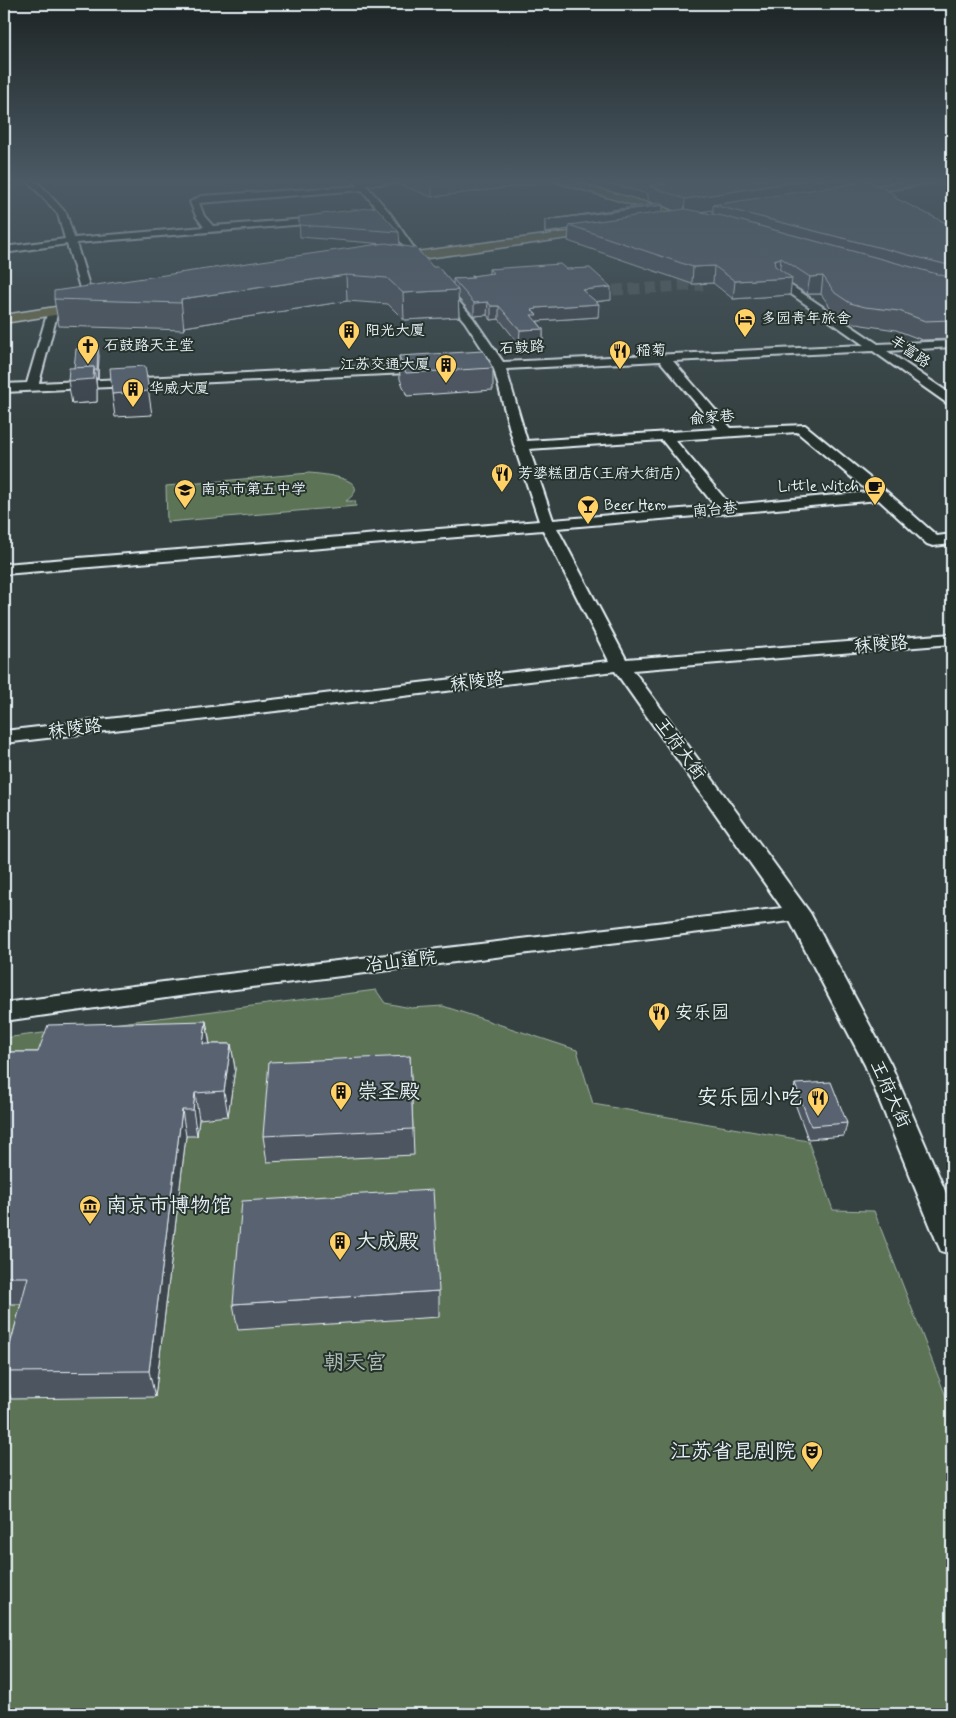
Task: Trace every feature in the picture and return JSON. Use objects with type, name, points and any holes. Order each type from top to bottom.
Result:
[{"type":"main road","points":[[377,262],[389,260]]},
{"type":"main road","points":[[4,318],[109,303]]},
{"type":"street","points":[[76,260],[90,306]]},
{"type":"street","name":"王府大街","points":[[418,260],[469,320],[499,365],[547,523],[620,666],[798,913],[878,1066],[952,1240]]},
{"type":"street","name":"丰富路","points":[[778,280],[952,402]]},
{"type":"street","points":[[451,299],[464,298]]},
{"type":"street","points":[[813,304],[831,303]]},
{"type":"street","points":[[32,386],[53,311]]},
{"type":"street","name":"石鼓路","points":[[470,366],[952,344]]},
{"type":"street","points":[[663,357],[728,433]]},
{"type":"street","points":[[4,388],[440,368]]},
{"type":"street","name":"俞家巷","points":[[522,445],[666,438],[800,428],[882,495],[933,541],[952,539]]},
{"type":"street","points":[[666,438],[726,510]]},
{"type":"street","name":"南台巷","points":[[4,569],[547,523],[726,510],[882,495]]},
{"type":"street","name":"秣陵路","points":[[4,737],[620,666],[952,639]]},
{"type":"street","name":"冶山道院","points":[[4,1012],[194,986],[798,913]]},
{"type":"green space","points":[[309,473],[335,476],[351,483],[355,487],[354,494],[346,501],[355,501],[356,506],[167,522],[166,486]]},
{"type":"green space","name":"朝天宫","points":[[376,990],[385,1003],[411,1008],[443,1006],[577,1050],[593,1104],[808,1141],[833,1210],[874,1211],[952,1412],[952,1714],[4,1714],[4,1038]]},
{"type":"building","points":[[267,260],[427,260],[433,267],[438,267],[458,290],[403,293],[387,278],[346,275],[181,299],[181,303],[54,299],[54,291]]},
{"type":"building","points":[[673,260],[774,260],[775,266],[792,278],[735,281],[714,266],[693,267]]},
{"type":"building","points":[[784,260],[886,260],[952,278],[952,320],[925,321],[899,311],[865,307],[850,303],[835,293],[823,276],[810,277]]},
{"type":"building","points":[[929,260],[952,260],[952,266]]},
{"type":"building","points":[[560,264],[566,269],[590,268],[611,287],[582,290],[599,304],[536,308],[532,310],[537,315],[531,315],[543,329],[520,330],[499,306],[491,306],[488,302],[474,303],[453,279],[474,278],[472,276],[493,273],[489,269]]},
{"type":"building","name":"石鼓路天主堂","points":[[98,347],[97,370],[94,370],[94,367],[74,368],[76,349]]},
{"type":"building","points":[[483,351],[493,368],[406,373],[399,356]]},
{"type":"building","points":[[145,366],[149,391],[112,394],[110,368]]},
{"type":"building","points":[[94,367],[93,379],[68,381],[69,368]]},
{"type":"building","name":"南京市博物馆","points":[[206,1021],[203,1044],[231,1044],[224,1091],[195,1093],[193,1110],[182,1110],[149,1371],[4,1372],[28,1277],[4,1277],[4,1052],[38,1052],[48,1025]]},
{"type":"building","name":"崇圣殿","points":[[410,1056],[413,1129],[263,1136],[269,1062]]},
{"type":"building","points":[[831,1082],[847,1123],[811,1126],[795,1084]]},
{"type":"building","name":"大成殿","points":[[433,1190],[439,1291],[233,1304],[242,1201]]},
{"type":"tunnel","points":[[580,292],[703,285]]},
{"type":"place","name":"多园青年旅舍","points":[[745,338]]},
{"type":"place","name":"阳光大厦","points":[[349,350]]},
{"type":"place","name":"石鼓路天主堂","points":[[88,365]]},
{"type":"place","name":"稲菊","points":[[620,370]]},
{"type":"place","name":"江苏交通大厦","points":[[446,384]]},
{"type":"place","name":"华威大厦","points":[[133,408]]},
{"type":"place","name":"芳婆糕团店(王府大街店)","points":[[502,493]]},
{"type":"place","name":"Little Witch","points":[[875,506]]},
{"type":"place","name":"南京市第五中学","points":[[185,509]]},
{"type":"place","name":"Beer Hero","points":[[588,525]]},
{"type":"place","name":"安乐园","points":[[659,1032]]},
{"type":"place","name":"崇圣殿","points":[[341,1111]]},
{"type":"place","name":"安乐园小吃","points":[[818,1117]]},
{"type":"place","name":"南京市博物馆","points":[[90,1225]]},
{"type":"place","name":"大成殿","points":[[340,1261]]},
{"type":"place","name":"江苏省昆剧院","points":[[812,1471]]}]
